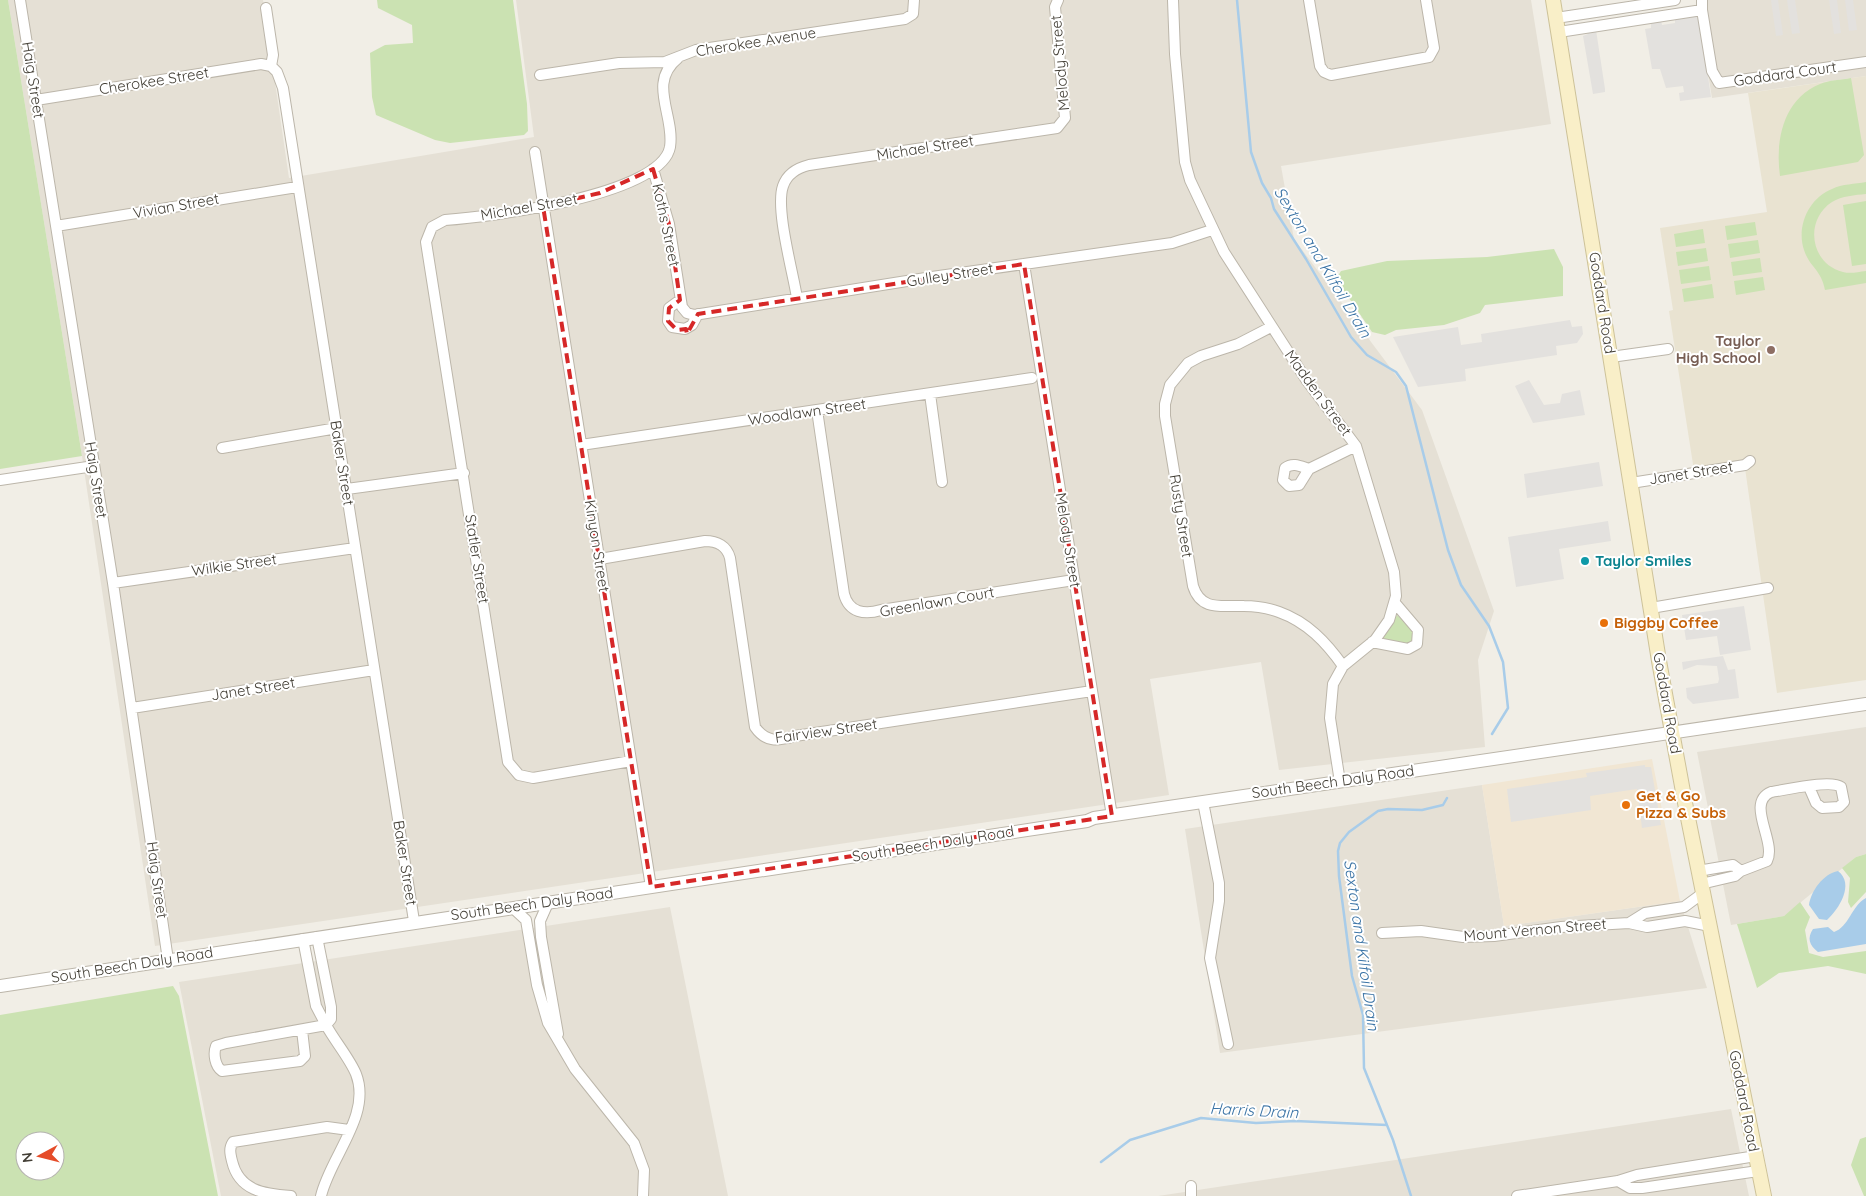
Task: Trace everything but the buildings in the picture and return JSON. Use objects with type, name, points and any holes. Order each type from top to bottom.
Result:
[{"type":"main road","name":"Goddard Road","points":[[1554,0],[1672,733],[1764,1196]]},
{"type":"street","name":"Haig Street","points":[[20,0],[113,583],[168,960]]},
{"type":"street","name":"Cherokee Avenue","points":[[540,75],[619,63],[665,62],[696,50],[905,19],[912,14],[914,0]]},
{"type":"street","name":"Madden Street","points":[[1173,0],[1175,54],[1185,162],[1212,230],[1271,327],[1307,381],[1356,446],[1394,572],[1395,603],[1385,627],[1372,642],[1343,666],[1333,684],[1329,706],[1340,782]]},
{"type":"street","points":[[1309,0],[1320,66],[1324,72],[1331,75],[1426,60],[1434,48],[1426,0]]},
{"type":"street","points":[[1556,18],[1675,0]]},
{"type":"street","name":"Melody Street","points":[[1057,1],[1065,118],[1061,124]]},
{"type":"street","name":"Goddard Court","points":[[1559,32],[1702,4],[1712,71],[1719,83],[1866,62]]},
{"type":"street","name":"Baker Street","points":[[266,8],[273,55],[271,66],[277,72],[283,88],[297,187],[347,490],[414,921]]},
{"type":"street","name":"Koths Street","points":[[678,58],[666,69],[663,83],[670,147],[664,160],[653,170],[668,224],[680,300],[682,307],[687,313]]},
{"type":"street","name":"Cherokee Street","points":[[36,100],[262,64],[271,66]]},
{"type":"street","name":"Michael Street","points":[[797,298],[781,202],[783,185],[790,174],[800,167],[1057,128],[1061,124]]},
{"type":"street","name":"Kinyon Street","points":[[535,152],[651,887]]},
{"type":"street","name":"Michael Street","points":[[432,227],[445,220],[543,206],[600,193],[653,170]]},
{"type":"street","name":"Vivian Street","points":[[56,226],[297,187]]},
{"type":"street","name":"Statler Street","points":[[432,227],[427,236],[426,247],[510,766],[519,775],[533,778],[631,762]]},
{"type":"street","name":"Gulley Street","points":[[687,313],[698,314],[1172,243],[1212,230]]},
{"type":"street","name":"Melody Street","points":[[1024,264],[1112,816]]},
{"type":"street","points":[[680,300],[669,308],[668,322],[672,327],[685,329],[692,325],[698,314]]},
{"type":"street","name":"Rusty Street","points":[[1271,327],[1238,344],[1194,359],[1176,376],[1167,394],[1165,416],[1192,586],[1200,600],[1210,606],[1259,607],[1293,618],[1320,638],[1343,666]]},
{"type":"street","points":[[1611,357],[1668,349]]},
{"type":"street","name":"Woodlawn Street","points":[[581,445],[1032,378]]},
{"type":"street","points":[[930,394],[942,482]]},
{"type":"street","name":"Greenlawn Court","points":[[817,410],[844,594],[847,602],[854,609],[870,614],[881,610],[1074,580]]},
{"type":"street","points":[[222,448],[337,428]]},
{"type":"street","points":[[1309,469],[1356,446]]},
{"type":"street","name":"Janet Street","points":[[1631,483],[1745,465],[1750,462]]},
{"type":"street","points":[[0,480],[94,466]]},
{"type":"street","points":[[347,490],[464,473]]},
{"type":"street","name":"Fairview Street","points":[[600,559],[705,541],[716,542],[725,548],[730,558],[755,728],[763,737],[770,740],[780,741],[795,736],[1092,691]]},
{"type":"street","name":"Wilkie Street","points":[[113,583],[356,548]]},
{"type":"street","points":[[1651,608],[1768,588]]},
{"type":"street","points":[[1372,642],[1408,649],[1416,644],[1418,630],[1395,603]]},
{"type":"street","name":"Janet Street","points":[[132,708],[374,670]]},
{"type":"street","name":"South Beech Daly Road","points":[[0,986],[414,921],[548,903],[1203,802],[1866,704]]},
{"type":"street","points":[[1701,882],[1733,865],[1741,870],[1764,864],[1769,857],[1760,808],[1763,798],[1771,792],[1809,787]]},
{"type":"street","points":[[1203,802],[1219,883],[1219,901],[1210,958],[1228,1044]]},
{"type":"street","name":"Mount Vernon Street","points":[[1629,923],[1645,913],[1684,907],[1701,882]]},
{"type":"street","points":[[548,903],[540,920],[541,937],[559,1040]]},
{"type":"street","points":[[513,908],[526,920],[542,1006],[548,1023],[575,1069],[634,1143],[644,1170],[643,1196]]},
{"type":"street","name":"Mount Vernon Street","points":[[1382,932],[1421,931],[1463,937],[1494,936],[1561,927],[1629,923],[1647,927],[1685,921],[1710,926]]},
{"type":"street","points":[[302,1030],[305,1056],[300,1061],[222,1071],[218,1068],[214,1051],[216,1046],[326,1025],[331,1018],[331,1007],[317,937]]},
{"type":"street","points":[[303,939],[316,1006],[350,1062],[359,1086],[357,1112],[330,1168],[321,1196]]},
{"type":"street","points":[[291,1196],[259,1192],[247,1186],[234,1172],[230,1153],[233,1142],[326,1126],[349,1130]]},
{"type":"street","points":[[1517,1196],[1618,1181],[1637,1175],[1756,1156]]},
{"type":"street","points":[[1618,1181],[1630,1188],[1642,1188],[1758,1171]]},
{"type":"highlighted area","points":[[653,169],[669,224],[680,300],[669,308],[668,321],[677,330],[686,329],[687,334],[698,314],[1024,264],[1112,816],[651,887],[543,206],[600,193]]},
{"type":"shaded area","points":[[8,0],[263,0],[289,178],[534,137],[516,0],[1531,0],[1551,124],[1281,166],[1294,239],[1422,410],[1494,611],[1478,660],[1485,747],[1279,770],[1261,662],[1150,679],[1169,795],[155,946],[82,456]]},
{"type":"shaded area","points":[[1696,0],[1866,0],[1866,76],[1712,98]]},
{"type":"shaded area","points":[[1771,0],[1778,0],[1783,35],[1776,36]]},
{"type":"shaded area","points":[[1787,0],[1795,0],[1800,33],[1792,34]]},
{"type":"shaded area","points":[[1829,0],[1837,0],[1841,33],[1834,34]]},
{"type":"shaded area","points":[[1845,0],[1853,0],[1857,30],[1849,31]]},
{"type":"shaded area","points":[[1696,16],[1700,21],[1711,97],[1680,101],[1679,93],[1684,92],[1683,86],[1666,88],[1660,69],[1652,69],[1645,29],[1651,28],[1651,21],[1661,20],[1662,25],[1675,23],[1675,18]]},
{"type":"shaded area","points":[[1596,30],[1605,92],[1593,94],[1583,36],[1588,34],[1587,31]]},
{"type":"shaded area","name":"Taylor High School","points":[[1866,76],[1866,680],[1777,693],[1745,468],[1695,477],[1669,311],[1673,310],[1660,228],[1767,212],[1748,93]]},
{"type":"shaded area","points":[[1570,320],[1572,327],[1582,326],[1583,334],[1577,343],[1556,346],[1557,355],[1465,369],[1466,381],[1418,387],[1393,337],[1458,327],[1461,345],[1482,342],[1481,334]]},
{"type":"shaded area","points":[[1529,380],[1544,405],[1560,403],[1562,394],[1580,390],[1585,415],[1533,423],[1515,386]]},
{"type":"shaded area","points":[[1599,462],[1603,486],[1527,498],[1524,474]]},
{"type":"shaded area","points":[[1608,521],[1611,541],[1559,549],[1564,579],[1516,587],[1508,537]]},
{"type":"shaded area","points":[[1744,606],[1751,650],[1720,655],[1717,636],[1686,640],[1682,615]]},
{"type":"shaded area","points":[[1723,656],[1728,670],[1735,669],[1739,698],[1693,704],[1687,698],[1686,688],[1718,683],[1717,666],[1697,665],[1683,670],[1682,662]]},
{"type":"shaded area","points":[[1866,727],[1866,854],[1856,857],[1784,916],[1731,925],[1697,752]]},
{"type":"shaded area","points":[[1652,759],[1680,901],[1504,926],[1482,785]]},
{"type":"shaded area","points":[[1645,765],[1645,767],[1651,767],[1661,825],[1642,828],[1637,789],[1590,796],[1591,810],[1511,822],[1507,789],[1587,777],[1586,773]]},
{"type":"shaded area","points":[[1482,785],[1504,926],[1680,901],[1707,988],[1220,1053],[1185,829]]},
{"type":"shaded area","points":[[670,907],[728,1196],[221,1196],[179,982]]},
{"type":"shaded area","points":[[1731,1109],[1749,1196],[1158,1196]]},
{"type":"green space","points":[[0,0],[8,0],[82,456],[0,469]]},
{"type":"green space","points":[[377,0],[513,0],[527,104],[528,131],[524,135],[450,143],[435,140],[376,115],[372,97],[370,53],[385,45],[413,43],[412,25],[378,8]]},
{"type":"green space","points":[[1851,78],[1864,155],[1858,162],[1780,176],[1779,149],[1781,135],[1784,122],[1797,100],[1807,91],[1820,84]]},
{"type":"green space","points":[[1866,182],[1866,194],[1840,198],[1832,202],[1817,219],[1814,230],[1818,251],[1823,260],[1843,272],[1866,271],[1866,283],[1825,290],[1821,277],[1809,261],[1804,250],[1802,232],[1806,214],[1824,193],[1840,186]]},
{"type":"green space","points":[[1866,201],[1866,264],[1852,266],[1843,205]]},
{"type":"green space","points":[[1755,222],[1757,235],[1727,240],[1725,226]]},
{"type":"green space","points":[[1703,229],[1705,243],[1676,247],[1674,234]]},
{"type":"green space","points":[[1758,240],[1760,253],[1730,258],[1728,244]]},
{"type":"green space","points":[[1706,248],[1708,261],[1678,266],[1676,252]]},
{"type":"green space","points":[[1554,249],[1563,267],[1563,296],[1485,305],[1480,313],[1444,325],[1396,330],[1385,335],[1372,332],[1336,279],[1341,271],[1387,261],[1487,257]]},
{"type":"green space","points":[[1760,258],[1762,272],[1733,276],[1731,262]]},
{"type":"green space","points":[[1709,266],[1711,280],[1681,284],[1679,270]]},
{"type":"green space","points":[[1763,277],[1765,290],[1736,295],[1734,281]]},
{"type":"green space","points":[[1712,284],[1714,298],[1684,302],[1682,289]]},
{"type":"green space","points":[[1397,615],[1414,630],[1413,643],[1401,646],[1383,638]]},
{"type":"green space","points":[[1866,854],[1866,892],[1851,908],[1848,902],[1850,878],[1842,868],[1856,857]]},
{"type":"green space","points":[[1800,902],[1810,917],[1805,930],[1809,953],[1823,957],[1866,951],[1866,974],[1828,966],[1779,973],[1757,988],[1737,924],[1784,916]]},
{"type":"green space","points":[[173,986],[179,996],[218,1196],[0,1196],[0,1015]]},
{"type":"green space","points":[[1866,1137],[1866,1196],[1864,1196],[1851,1165],[1860,1139]]},
{"type":"water","points":[[1838,871],[1843,876],[1845,883],[1843,896],[1836,910],[1827,920],[1819,919],[1809,905],[1812,894],[1823,879]]},
{"type":"water","points":[[1866,898],[1866,944],[1818,952],[1811,944],[1810,938],[1813,929],[1828,927],[1834,932],[1843,926],[1861,901]]},
{"type":"waterway","name":"Sexton and Kilfoil Drain","points":[[1237,0],[1251,152],[1274,209],[1306,259],[1351,337],[1367,355],[1396,372],[1406,386],[1448,550],[1461,585],[1489,626],[1503,662],[1508,708],[1492,734]]},
{"type":"waterway","name":"Sexton and Kilfoil Drain","points":[[1411,1196],[1393,1140],[1364,1068],[1363,1015],[1352,976],[1339,876],[1338,851],[1340,843],[1349,832],[1378,811],[1388,809],[1422,810],[1443,805],[1447,798]]},
{"type":"waterway","name":"Harris Drain","points":[[1101,1162],[1130,1140],[1201,1118],[1256,1123],[1295,1121],[1387,1125]]},
{"type":"place","name":"Taylor High School","points":[[1771,350]]},
{"type":"place","name":"Taylor Smiles","points":[[1585,561]]},
{"type":"place","name":"Biggby Coffee","points":[[1604,623]]},
{"type":"place","name":"Get & Go Pizza & Subs","points":[[1626,805]]}]
